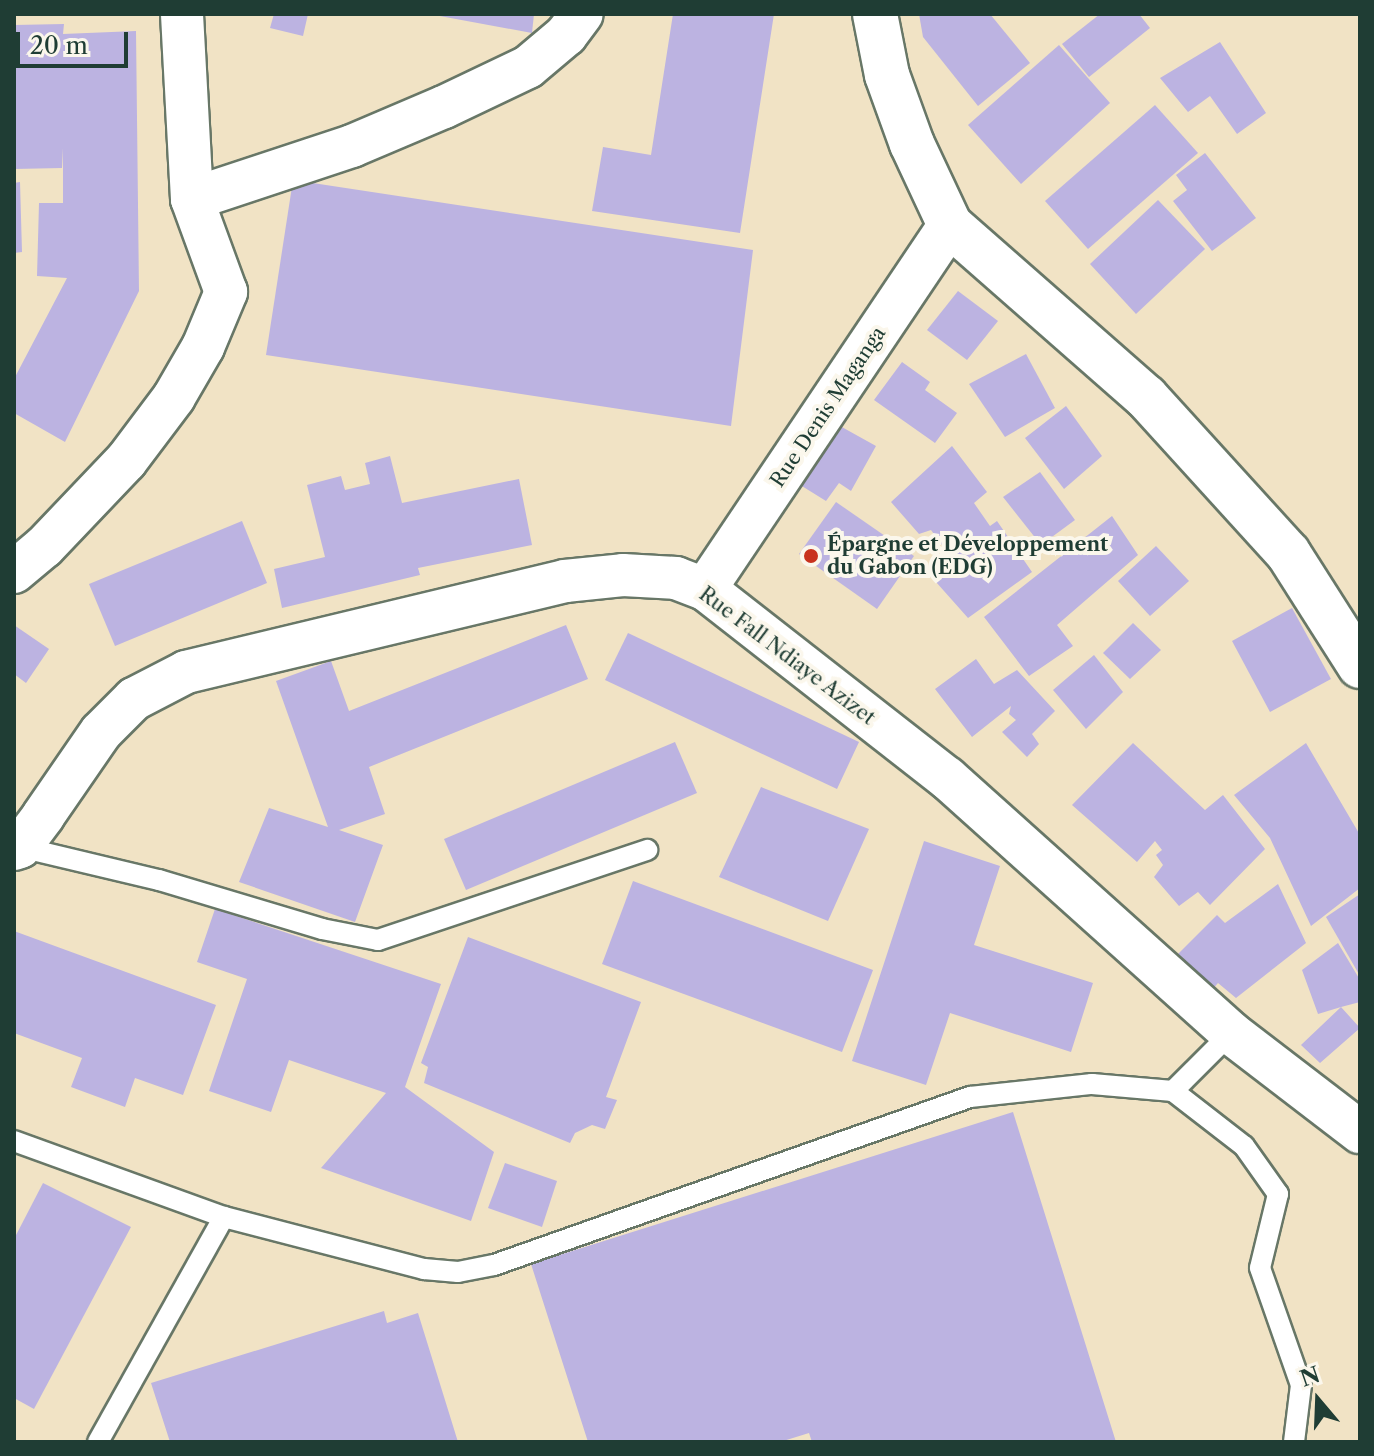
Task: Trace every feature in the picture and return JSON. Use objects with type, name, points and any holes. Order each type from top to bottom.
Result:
[{"type":"main road","points":[[875,14],[887,75],[907,130],[950,225],[1146,397],[1178,430],[1288,553],[1360,666]]},
{"type":"street","points":[[14,572],[44,547],[126,461],[174,397],[203,347],[226,292],[192,199],[182,14]]},
{"type":"street","points":[[192,199],[352,146],[472,94],[528,67],[566,35],[582,14]]},
{"type":"street","name":"Rue Denis Maganga","points":[[705,589],[950,225]]},
{"type":"street","name":"Rue Fall Ndiaye Azizet","points":[[17,848],[101,732],[134,699],[186,672],[565,581],[623,575],[676,578],[705,589],[947,778],[1231,1033],[1360,1132]]},
{"type":"lane","points":[[17,848],[159,880],[322,929],[378,940],[647,850]]},
{"type":"lane","points":[[1173,1091],[1231,1033]]},
{"type":"lane","points":[[14,1141],[224,1217],[424,1269],[458,1272],[494,1265],[970,1097],[1092,1084],[1173,1091],[1244,1146],[1278,1194],[1260,1268],[1301,1385],[1294,1442]]},
{"type":"lane","points":[[98,1442],[224,1217]]},
{"type":"building","points":[[274,14],[308,14],[303,36],[270,28]]},
{"type":"building","points":[[429,14],[534,14],[532,33]]},
{"type":"building","points":[[673,14],[774,14],[740,233],[592,211],[603,147],[651,155]]},
{"type":"building","points":[[919,14],[990,14],[1030,63],[978,106],[923,37]]},
{"type":"building","points":[[1100,14],[1139,14],[1150,28],[1089,77],[1062,44]]},
{"type":"building","points":[[64,24],[63,34],[136,31],[139,291],[65,442],[14,413],[14,379],[67,278],[37,276],[39,203],[63,203],[63,148],[62,168],[14,169],[14,25]]},
{"type":"building","points":[[1220,42],[1266,113],[1237,134],[1210,96],[1188,112],[1160,78]]},
{"type":"building","points":[[1059,45],[1110,103],[1021,184],[968,125]]},
{"type":"building","points":[[1155,105],[1198,153],[1088,249],[1045,201]]},
{"type":"building","points":[[1205,153],[1256,218],[1212,251],[1173,201],[1187,190],[1176,175]]},
{"type":"building","points":[[293,180],[753,250],[731,426],[266,355]]},
{"type":"building","points":[[20,182],[22,252],[14,253],[14,183]]},
{"type":"building","points":[[1158,200],[1205,249],[1136,314],[1090,264]]},
{"type":"building","points":[[958,291],[998,321],[967,360],[927,330]]},
{"type":"building","points":[[1026,354],[1055,408],[1005,437],[969,384]]},
{"type":"building","points":[[902,362],[930,382],[925,390],[957,413],[935,443],[874,400]]},
{"type":"building","points":[[1066,406],[1102,456],[1064,489],[1025,438]]},
{"type":"building","points":[[831,421],[876,446],[851,491],[839,483],[826,501],[797,483]]},
{"type":"building","points":[[952,446],[987,492],[974,503],[990,526],[997,521],[1032,572],[968,618],[928,573],[950,556],[931,530],[919,534],[891,502]]},
{"type":"building","points":[[390,456],[402,503],[519,479],[532,545],[418,568],[420,575],[282,608],[274,569],[325,557],[307,485],[341,476],[345,490],[370,484],[365,463]]},
{"type":"building","points":[[1040,472],[1075,520],[1041,545],[1003,497]]},
{"type":"building","points":[[836,502],[914,556],[877,609],[799,554]]},
{"type":"building","points":[[1112,516],[1138,555],[1057,625],[1073,646],[1029,676],[984,617]]},
{"type":"building","points":[[242,521],[267,583],[115,646],[89,584]]},
{"type":"building","points":[[1156,546],[1189,581],[1150,616],[1118,581]]},
{"type":"building","points":[[1292,608],[1331,679],[1270,712],[1232,641]]},
{"type":"building","points":[[1133,623],[1161,650],[1130,679],[1103,653]]},
{"type":"building","points":[[14,625],[49,649],[26,683],[14,674]]},
{"type":"building","points":[[566,625],[588,679],[369,767],[385,814],[339,830],[383,845],[355,922],[239,882],[269,808],[328,827],[276,681],[331,661],[349,711]]},
{"type":"building","points":[[628,633],[859,742],[837,789],[605,680]]},
{"type":"building","points":[[1094,655],[1123,692],[1086,729],[1053,690]]},
{"type":"building","points":[[976,659],[994,684],[1017,670],[1055,711],[1032,734],[1039,744],[1027,757],[1002,732],[1016,720],[1009,714],[1011,706],[972,737],[935,689]]},
{"type":"building","points":[[675,742],[697,793],[466,890],[444,839]]},
{"type":"building","points":[[1133,743],[1205,810],[1223,795],[1265,849],[1210,905],[1198,892],[1179,906],[1154,877],[1163,865],[1156,855],[1162,850],[1155,841],[1137,862],[1072,805]]},
{"type":"building","points":[[1306,743],[1360,835],[1360,888],[1311,926],[1270,838],[1234,795]]},
{"type":"building","points":[[761,787],[869,829],[828,921],[719,877]]},
{"type":"building","points":[[924,841],[1000,866],[974,945],[1093,983],[1071,1052],[950,1013],[926,1085],[852,1061]]},
{"type":"building","points":[[633,881],[873,970],[842,1052],[602,964]]},
{"type":"building","points":[[1278,884],[1306,943],[1236,998],[1218,983],[1211,991],[1173,959],[1217,915],[1225,923]]},
{"type":"building","points":[[1360,894],[1360,976],[1326,917]]},
{"type":"building","points":[[215,909],[441,984],[405,1087],[494,1152],[471,1221],[321,1168],[386,1093],[289,1060],[271,1112],[209,1091],[247,979],[197,962]]},
{"type":"building","points":[[14,931],[216,1005],[183,1095],[135,1078],[125,1107],[71,1087],[82,1058],[14,1033]]},
{"type":"building","points":[[468,937],[641,1002],[606,1097],[617,1100],[605,1129],[592,1125],[575,1133],[570,1143],[424,1083],[428,1067],[421,1063]]},
{"type":"building","points":[[1338,943],[1360,980],[1360,1002],[1318,1014],[1302,970]]},
{"type":"building","points":[[1341,1007],[1360,1028],[1320,1063],[1301,1045]]},
{"type":"building","points":[[1013,1112],[1116,1442],[812,1442],[809,1433],[780,1442],[588,1442],[531,1264]]},
{"type":"building","points":[[505,1163],[557,1181],[542,1227],[488,1208]]},
{"type":"building","points":[[43,1183],[131,1227],[34,1409],[14,1398],[14,1239]]},
{"type":"building","points":[[384,1311],[387,1323],[418,1313],[458,1442],[170,1442],[151,1383]]},
{"type":"place","name":"Épargne et Développement du Gabon (EDG)","points":[[811,556]]}]
